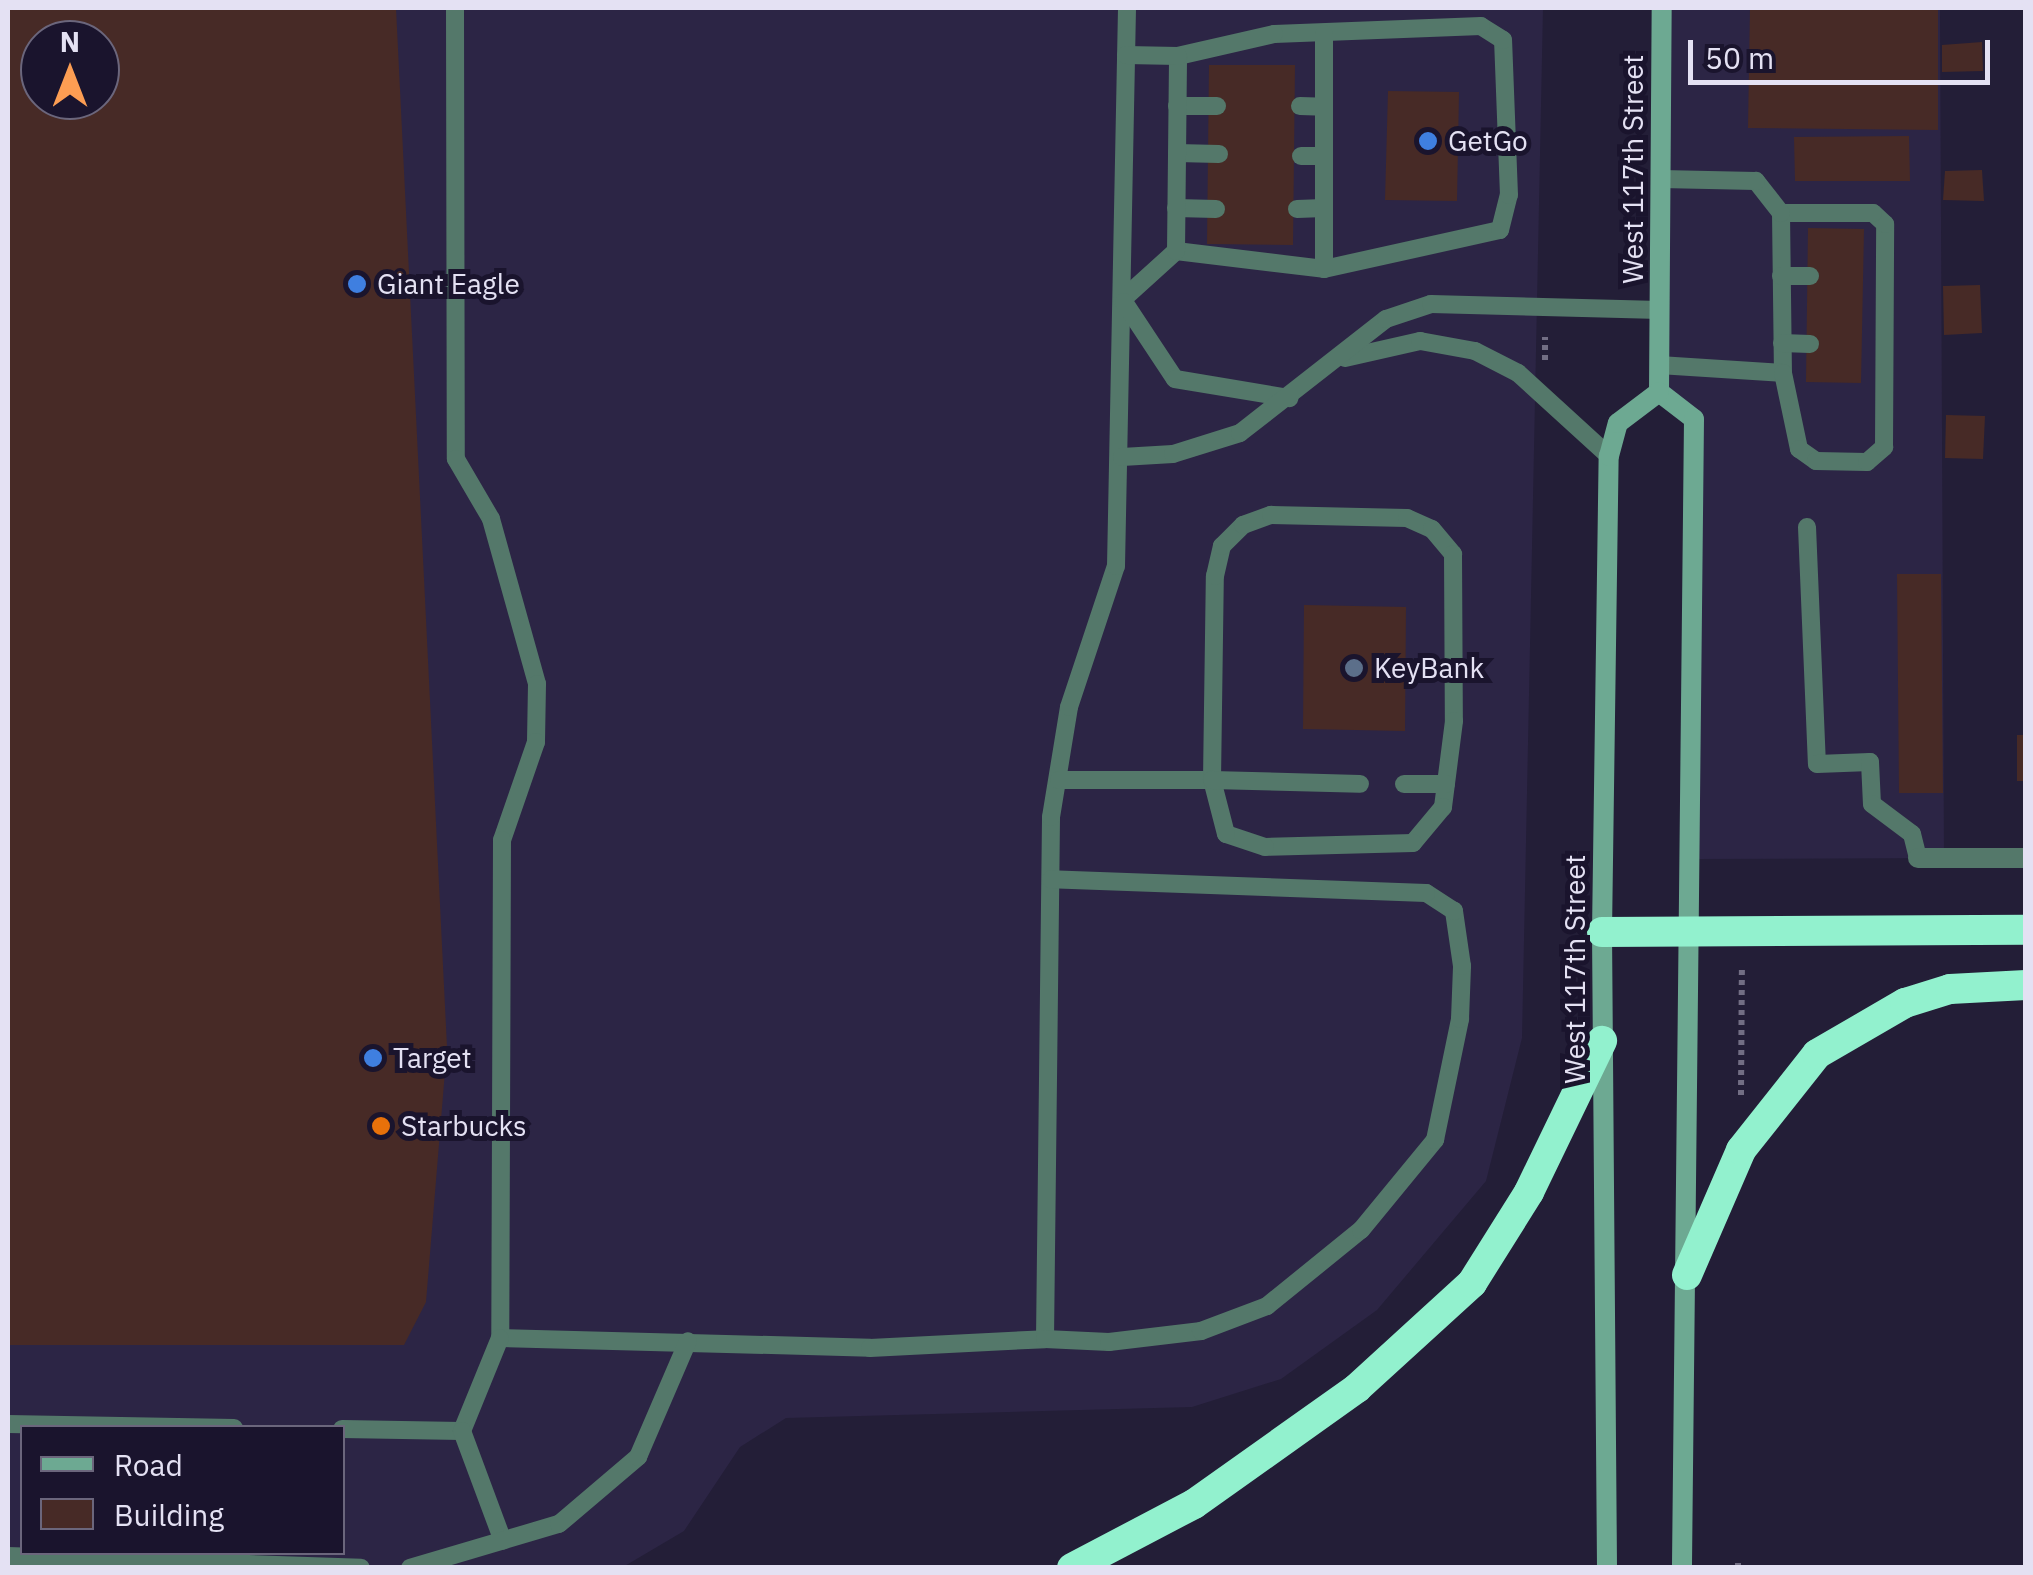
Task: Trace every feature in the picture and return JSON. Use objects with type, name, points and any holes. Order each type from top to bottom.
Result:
[{"type":"highway","points":[[1602,932],[2026,930]]},
{"type":"highway","points":[[1688,1276],[1740,1150],[1817,1054],[1920,998],[2026,985]]},
{"type":"highway","points":[[1072,1568],[1194,1504],[1357,1388],[1472,1283],[1530,1192],[1602,1041]]},
{"type":"main road","name":"West 117th Street","points":[[1606,1568],[1602,932],[1609,456],[1618,423],[1659,392],[1662,8]]},
{"type":"main road","points":[[1659,392],[1694,419],[1682,1568]]},
{"type":"street","points":[[1918,858],[2026,858]]},
{"type":"lane","points":[[455,8],[456,459],[491,519],[537,684],[536,742],[502,840],[500,1338],[462,1431],[503,1541]]},
{"type":"lane","points":[[1045,1338],[1051,879],[1059,780],[1069,707],[1116,566],[1122,458],[1127,8]]},
{"type":"lane","points":[[1126,55],[1178,56],[1274,34],[1482,26],[1503,40],[1509,195],[1500,230],[1324,270],[1176,250]]},
{"type":"lane","points":[[1324,34],[1324,270]]},
{"type":"lane","points":[[1122,300],[1176,250],[1178,56]]},
{"type":"lane","points":[[1177,106],[1217,106]]},
{"type":"lane","points":[[1300,106],[1324,107]]},
{"type":"lane","points":[[1177,153],[1219,154]]},
{"type":"lane","points":[[1301,156],[1324,156]]},
{"type":"lane","points":[[1661,180],[1756,181],[1781,213],[1784,373],[1798,449],[1816,462],[1867,462],[1884,447],[1876,344],[1876,276],[1886,224],[1873,213],[1781,213]]},
{"type":"lane","points":[[1176,208],[1216,209]]},
{"type":"lane","points":[[1296,209],[1324,208]]},
{"type":"lane","points":[[1782,276],[1810,276]]},
{"type":"lane","points":[[1122,300],[1175,379],[1290,398]]},
{"type":"lane","points":[[1122,458],[1218,442],[1290,398],[1386,319],[1431,304],[1660,310]]},
{"type":"lane","points":[[1340,360],[1420,340],[1475,351],[1518,374],[1609,456]]},
{"type":"lane","points":[[1782,343],[1810,344]]},
{"type":"lane","points":[[1659,366],[1784,373]]},
{"type":"lane","points":[[1271,515],[1407,518],[1432,529],[1453,554],[1446,784],[1443,807],[1413,843],[1265,847],[1226,834],[1212,780],[1222,546],[1244,525],[1271,515]]},
{"type":"lane","points":[[1807,527],[1817,764],[1870,762],[1872,804],[1912,834],[1918,858]]},
{"type":"lane","points":[[1059,780],[1360,784]]},
{"type":"lane","points":[[1404,784],[1446,784]]},
{"type":"lane","points":[[500,1338],[688,1340],[870,1348],[1045,1338],[1108,1342],[1201,1331],[1267,1306],[1361,1230],[1435,1140],[1460,1019],[1462,966],[1454,912],[1426,892],[1051,879]]},
{"type":"lane","points":[[410,1568],[559,1524],[638,1458],[688,1340]]},
{"type":"lane","points":[[8,1424],[64,1425]]},
{"type":"lane","points":[[345,1429],[462,1431]]},
{"type":"lane","points":[[8,1556],[361,1568]]},
{"type":"path","points":[[1544,367],[1545,336]]},
{"type":"path","points":[[1741,1102],[1742,965]]},
{"type":"shaded area","points":[[8,8],[1543,8],[1522,1038],[1486,1181],[1377,1310],[1281,1379],[1192,1407],[786,1418],[740,1447],[684,1531],[623,1567],[8,1568]]},
{"type":"shaded area","points":[[1661,8],[1940,8],[1944,858],[1691,859],[1694,419],[1659,392]]},
{"type":"building","points":[[8,8],[396,8],[447,1047],[426,1302],[404,1345],[8,1345]]},
{"type":"building","points":[[1750,8],[1938,8],[1938,130],[1748,128]]},
{"type":"building","points":[[1982,42],[1983,71],[1942,72],[1942,45]]},
{"type":"building","points":[[1209,65],[1295,65],[1293,245],[1207,244]]},
{"type":"building","points":[[1388,91],[1459,92],[1457,201],[1385,200]]},
{"type":"building","points":[[1909,136],[1910,181],[1795,181],[1794,137]]},
{"type":"building","points":[[1982,170],[1984,201],[1943,200],[1945,171]]},
{"type":"building","points":[[1808,228],[1864,229],[1861,383],[1806,382]]},
{"type":"building","points":[[1980,285],[1982,333],[1944,335],[1943,286]]},
{"type":"building","points":[[1946,415],[1985,416],[1983,459],[1945,458]]},
{"type":"building","points":[[1897,574],[1941,574],[1943,793],[1899,793]]},
{"type":"building","name":"KeyBank","points":[[1304,605],[1406,607],[1405,731],[1303,729]]},
{"type":"building","points":[[2017,735],[2026,735],[2026,781],[2017,781]]},
{"type":"place","name":"GetGo","points":[[1428,141]]},
{"type":"place","name":"Giant Eagle","points":[[357,284]]},
{"type":"place","name":"KeyBank","points":[[1354,668]]},
{"type":"place","name":"Target","points":[[373,1058]]},
{"type":"place","name":"Starbucks","points":[[381,1126]]}]
